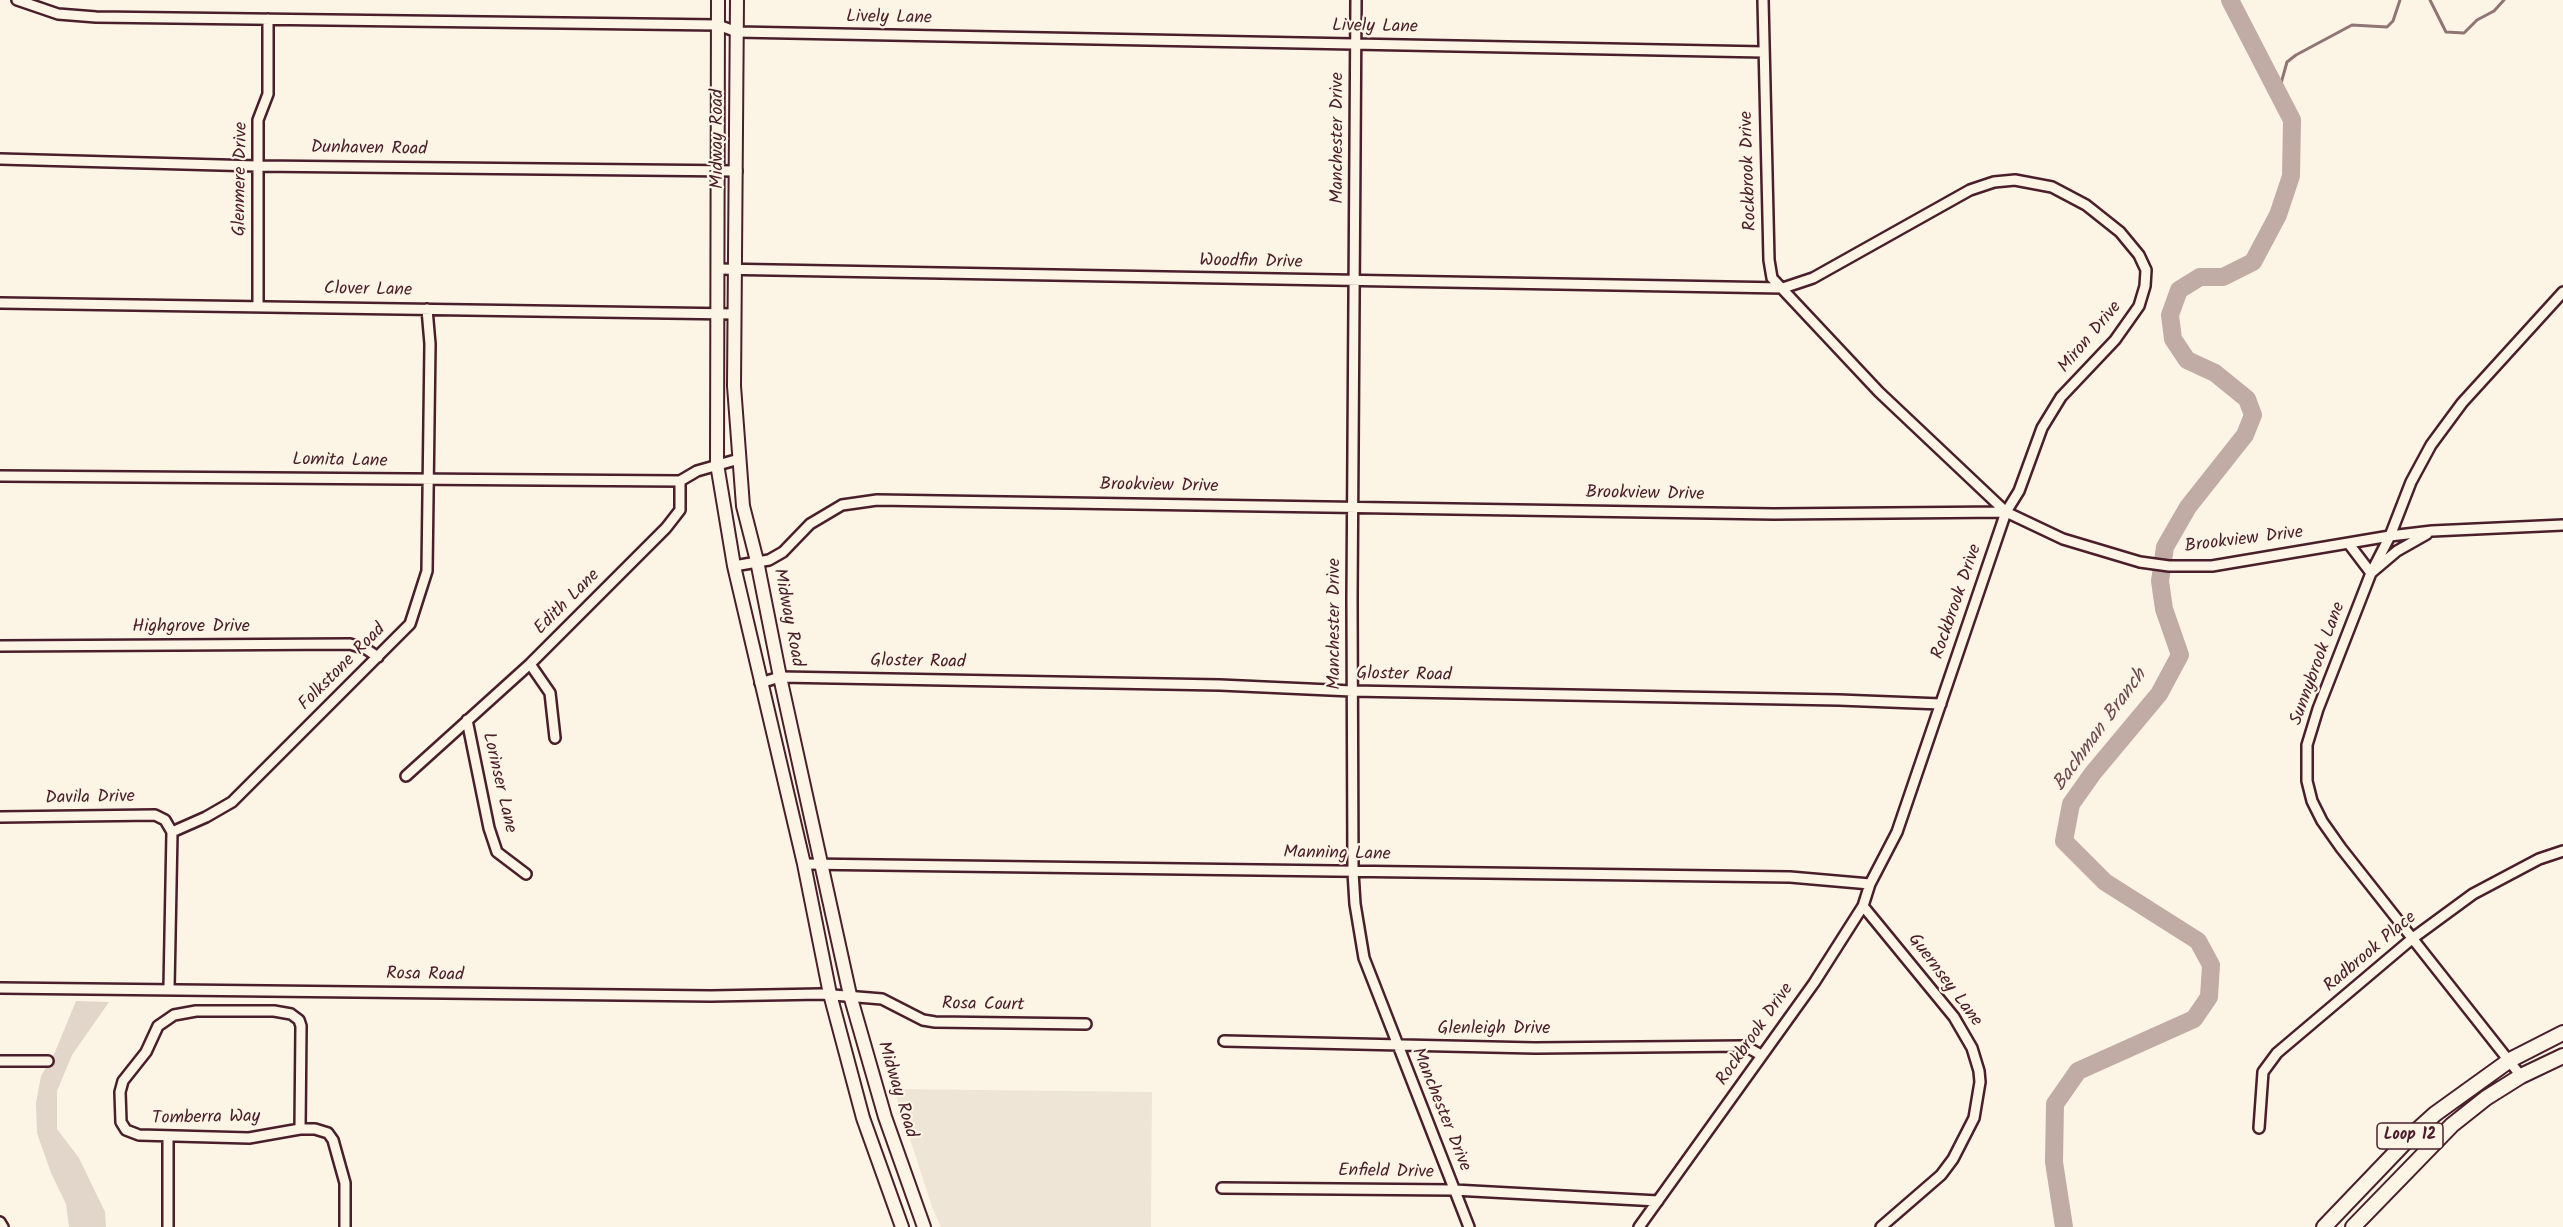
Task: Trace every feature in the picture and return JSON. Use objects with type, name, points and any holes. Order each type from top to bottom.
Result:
[{"type":"main road","name":"Midway Road","points":[[718,0],[717,464],[734,566],[804,864],[830,994],[863,1118],[902,1227]]},
{"type":"main road","name":"Midway Road","points":[[737,0],[735,417],[743,506],[758,561],[780,677],[823,863],[850,995],[885,1117],[920,1226]]},
{"type":"main road","name":"Loop 12","points":[[2324,1227],[2414,1133],[2475,1083],[2510,1060],[2563,1033]]},
{"type":"main road","name":"Loop 12","points":[[2353,1227],[2434,1141],[2486,1098],[2521,1076],[2563,1056]]},
{"type":"street","name":"Lively Lane","points":[[17,0],[70,16],[718,25],[737,32],[1764,52]]},
{"type":"street","name":"Manchester Drive","points":[[1356,0],[1352,691],[1353,872],[1357,916],[1364,958],[1469,1227]]},
{"type":"street","name":"Rockbrook Drive","points":[[1639,1227],[1814,983],[1863,906],[1870,884],[1897,832],[2006,512],[1879,392],[1784,288],[1772,278],[1763,0]]},
{"type":"street","name":"Glenmere Drive","points":[[258,306],[258,120],[268,94],[268,20]]},
{"type":"street","name":"Dunhaven Road","points":[[0,159],[257,166],[737,171]]},
{"type":"street","name":"Miron Drive","points":[[1784,288],[1813,278],[1971,190],[1994,182],[2015,180],[2052,187],[2086,205],[2120,232],[2139,255],[2146,270],[2145,285],[2139,306],[2115,340],[2061,397],[2042,428],[2019,491],[2006,512]]},
{"type":"street","name":"Woodfin Drive","points":[[717,268],[1354,282],[1784,288]]},
{"type":"street","name":"Sunnybrook Lane","points":[[2521,1076],[2322,821],[2312,801],[2307,781],[2307,745],[2318,710],[2371,573],[2390,536],[2411,482],[2432,445],[2462,403],[2563,292]]},
{"type":"street","name":"Clover Lane","points":[[0,303],[735,314]]},
{"type":"street","name":"Folkstone Road","points":[[172,832],[232,802],[410,624],[427,571],[430,344],[427,309]]},
{"type":"street","points":[[680,482],[697,471],[739,459]]},
{"type":"street","name":"Lomita Lane","points":[[0,476],[680,482]]},
{"type":"street","name":"Edith Lane","points":[[406,776],[530,664],[666,528],[680,510],[680,482]]},
{"type":"street","name":"Brookview Drive","points":[[734,566],[770,560],[783,552],[822,515],[842,505],[858,501],[1353,506],[1774,514],[2006,512],[2063,539],[2140,562],[2169,566],[2212,566],[2432,531],[2563,525]]},
{"type":"street","points":[[2349,544],[2371,573],[2397,551],[2432,531]]},
{"type":"street","name":"Highgrove Drive","points":[[0,646],[350,644],[366,649],[378,657]]},
{"type":"street","points":[[530,664],[550,693],[555,738]]},
{"type":"street","name":"Gloster Road","points":[[760,683],[780,677],[1220,685],[1352,691],[1941,704]]},
{"type":"street","name":"Lorinser Lane","points":[[467,720],[489,828],[497,852],[526,874]]},
{"type":"street","name":"Davila Drive","points":[[0,817],[155,815],[165,819],[172,832]]},
{"type":"street","points":[[170,988],[172,832]]},
{"type":"street","name":"Radbrook Place","points":[[2259,1128],[2263,1072],[2277,1053],[2413,938],[2490,884],[2539,859],[2563,851]]},
{"type":"street","name":"Manning Lane","points":[[804,864],[1790,877],[1870,884]]},
{"type":"street","name":"Guernsey Lane","points":[[1863,906],[1954,1017],[1972,1048],[1980,1082],[1974,1118],[1953,1159],[1941,1175],[1881,1227]]},
{"type":"street","name":"Rosa Road","points":[[0,988],[170,988],[711,996],[850,995]]},
{"type":"street","name":"Rosa Court","points":[[850,995],[882,999],[923,1020],[934,1022],[1086,1024]]},
{"type":"street","name":"Tomberra Way","points":[[300,1129],[301,1026],[299,1020],[291,1014],[274,1011],[196,1011],[174,1015],[158,1026],[146,1052],[123,1081],[120,1092],[121,1122],[126,1130],[139,1136],[249,1138],[300,1129],[315,1129],[328,1133],[333,1140],[345,1183],[345,1227]]},
{"type":"street","name":"Glenleigh Drive","points":[[1224,1041],[1397,1046],[1744,1046],[1761,1055]]},
{"type":"street","points":[[0,1061],[48,1061]]},
{"type":"street","points":[[168,1138],[168,1227]]},
{"type":"street","name":"Enfield Drive","points":[[1222,1188],[1454,1190],[1658,1201]]},
{"type":"street","points":[[0,1222],[3,1227]]},
{"type":"shaded area","points":[[76,1001],[109,1002],[72,1055],[57,1091],[57,1129],[79,1158],[105,1212],[106,1227],[69,1227],[66,1204],[51,1173],[37,1133],[36,1103],[41,1076],[55,1052]]},
{"type":"shaded area","points":[[894,1089],[1152,1092],[1151,1227],[941,1227],[932,1207]]},
{"type":"waterway","name":"Bachman Branch","points":[[2064,1227],[2054,1162],[2055,1104],[2078,1071],[2194,1019],[2209,997],[2211,965],[2198,941],[2105,882],[2064,841],[2071,804],[2093,773],[2159,694],[2180,655],[2164,609],[2160,581],[2165,547],[2188,507],[2245,435],[2253,415],[2247,399],[2215,373],[2187,360],[2173,339],[2170,315],[2179,290],[2200,277],[2223,277],[2253,262],[2278,215],[2291,176],[2292,120],[2230,0]]},
{"type":"waterway","points":[[2278,94],[2287,62],[2296,55],[2352,25],[2387,27],[2393,21],[2400,0]]},
{"type":"waterway","points":[[2430,0],[2446,32],[2464,33],[2477,20],[2494,11],[2504,0]]}]
